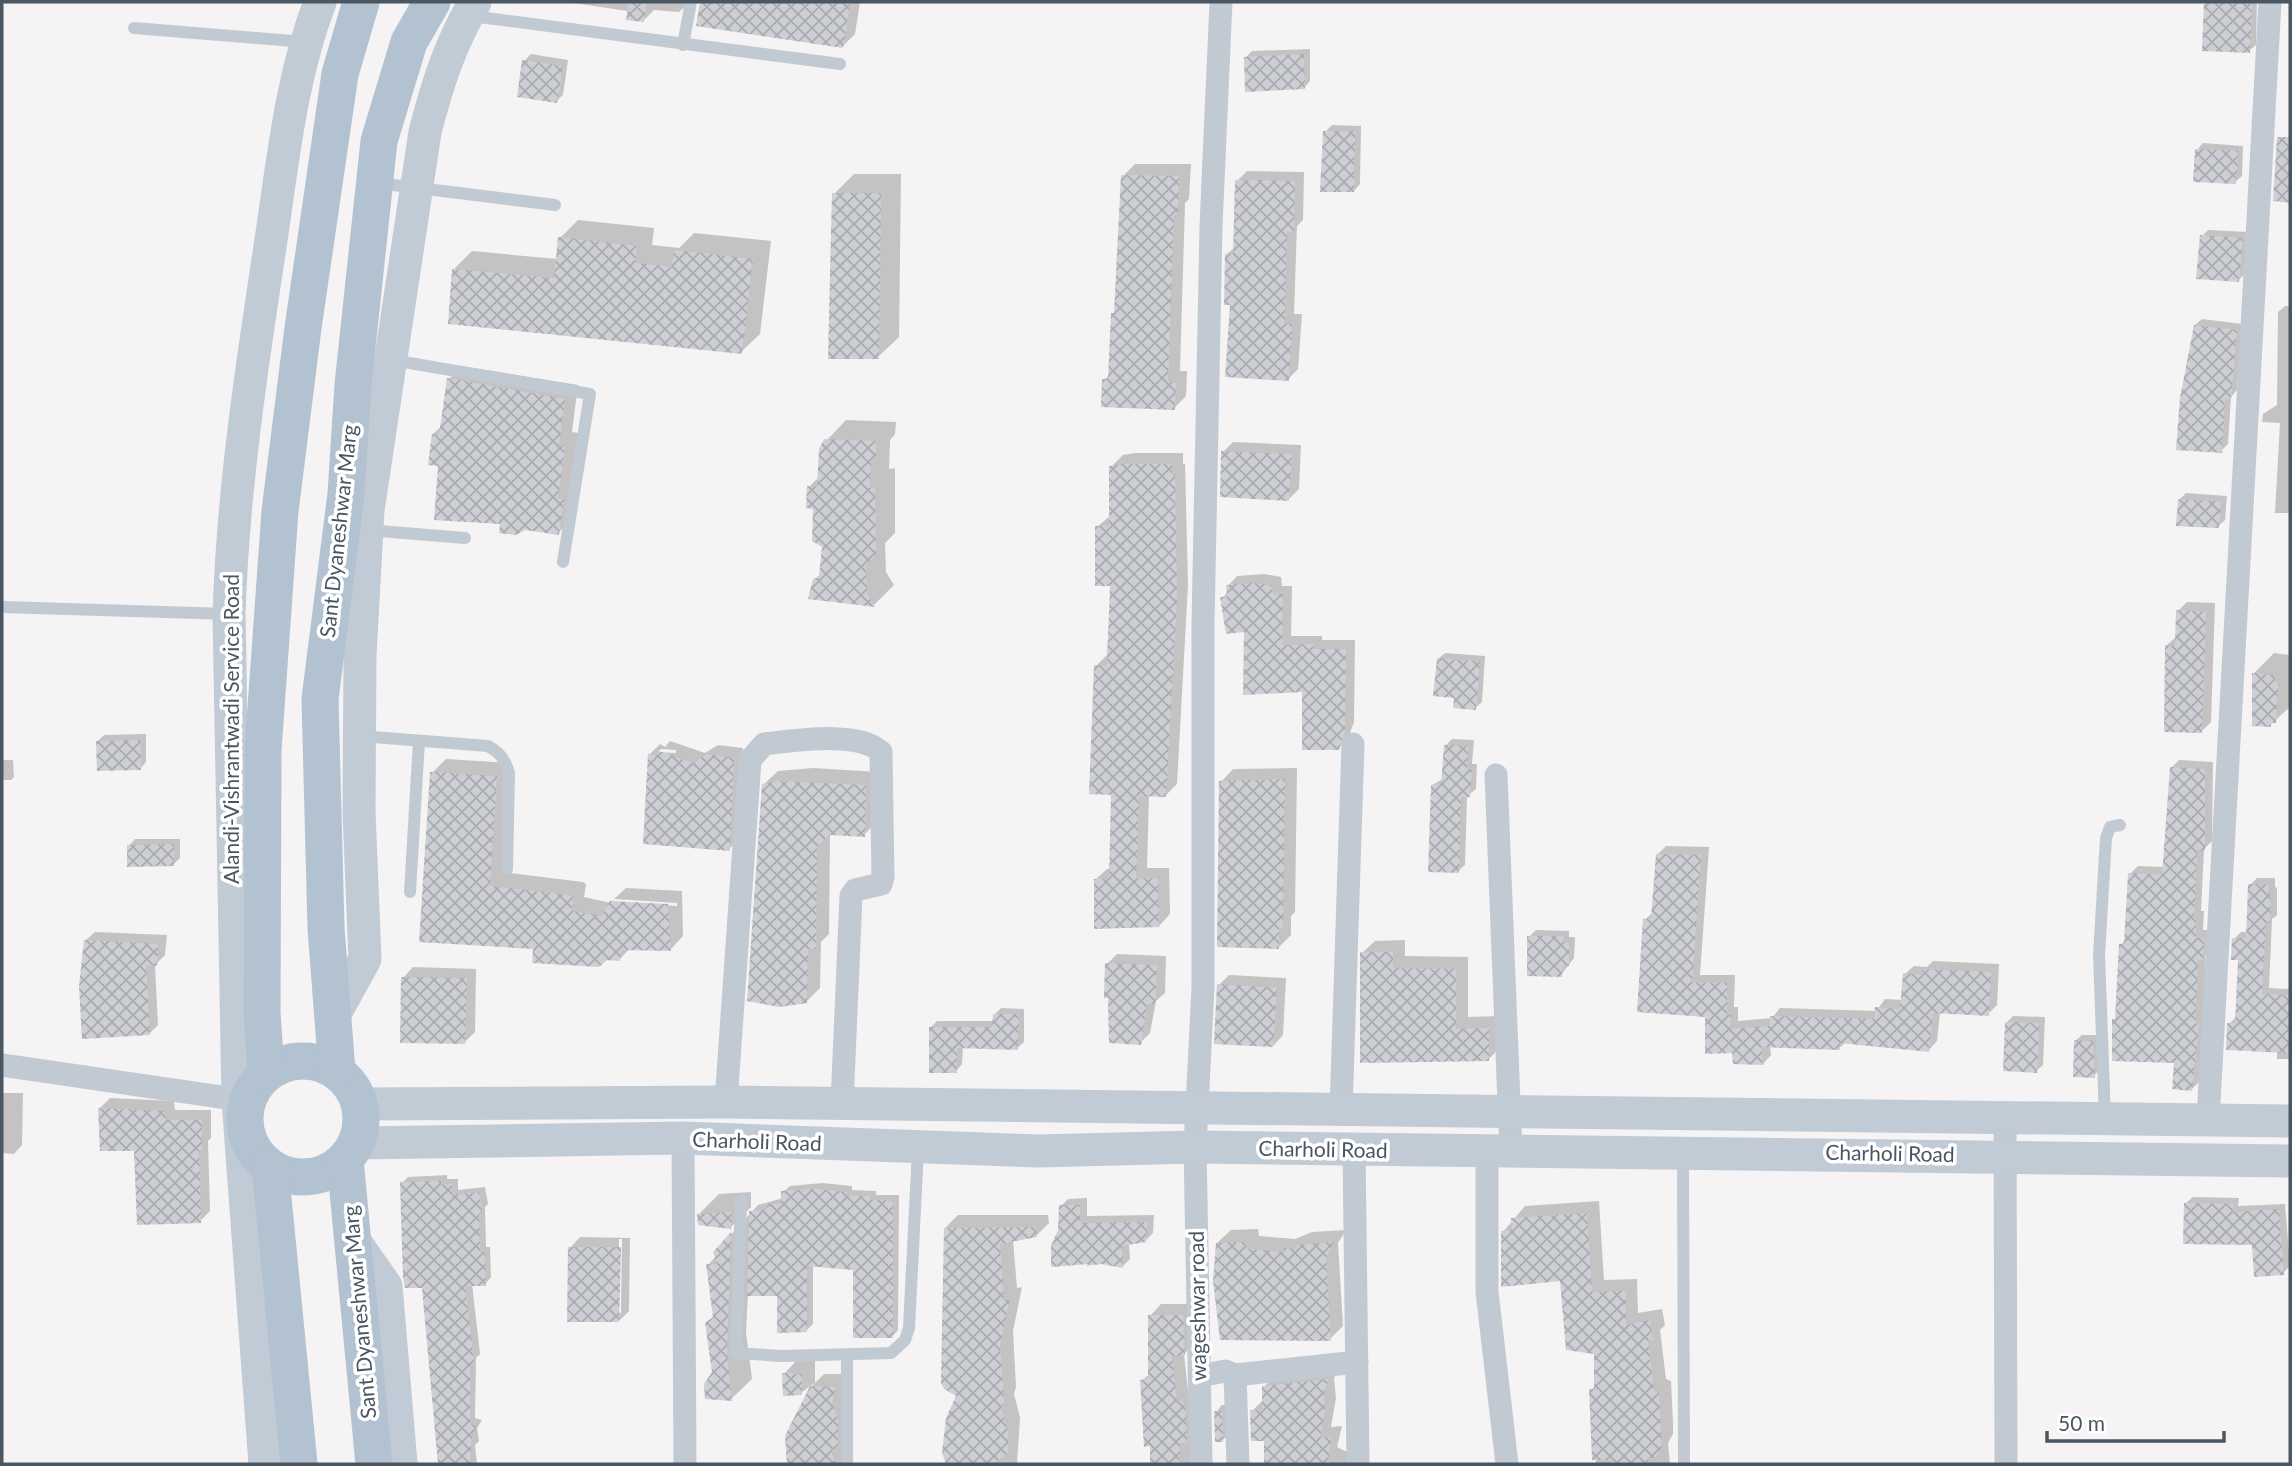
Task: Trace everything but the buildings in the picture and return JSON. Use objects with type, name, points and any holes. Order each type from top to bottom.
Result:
[{"type":"main road","points":[[250,1091],[283,1065],[301,1061],[320,1064],[337,1072],[351,1086],[359,1104],[361,1124],[351,1151],[329,1171],[310,1177],[290,1176],[270,1167],[258,1157],[244,1124],[262,1012],[263,750],[280,511],[303,328],[340,74],[361,2]]},
{"type":"main road","name":"Sant Dyaneshwar Marg","points":[[337,1072],[326,928],[320,699],[346,494],[354,385],[379,141],[409,42],[432,2]]},
{"type":"main road","name":"Sant Dyaneshwar Marg","points":[[351,1151],[353,1239],[374,1464]]},
{"type":"main road","points":[[270,1167],[299,1464]]},
{"type":"street","name":"Alandi-Vishrantwadi Service Road","points":[[265,1464],[229,614],[232,538],[242,436],[289,124],[305,42],[320,2]]},
{"type":"street","name":"wageshwar road","points":[[1201,1464],[1195,1147],[1203,987],[1203,624],[1211,226],[1221,2]]},
{"type":"street","points":[[2208,1120],[2270,2]]},
{"type":"street","points":[[332,1019],[365,960],[359,812],[367,530],[425,132],[440,73],[471,9]]},
{"type":"street","points":[[726,1102],[750,760],[764,744],[814,740],[864,742],[880,752],[883,877],[881,884],[855,890],[851,896],[842,1104]]},
{"type":"street","points":[[1341,1111],[1353,744]]},
{"type":"street","points":[[1496,775],[1510,1112],[1499,1153],[1487,1292],[1507,1464]]},
{"type":"street","points":[[2,1065],[250,1091]]},
{"type":"street","name":"Charholi Road","points":[[359,1104],[726,1102],[2290,1121]]},
{"type":"street","points":[[549,1140],[550,1103]]},
{"type":"street","points":[[2005,1117],[2003,1155],[2006,1464]]},
{"type":"street","points":[[683,1138],[685,1464]]},
{"type":"street","name":"Charholi Road","points":[[351,1151],[549,1140],[683,1138],[918,1149],[1038,1151],[1195,1147],[1499,1153],[2003,1155],[2290,1161]]},
{"type":"street","points":[[1354,1151],[1358,1464]]},
{"type":"street","points":[[353,1239],[386,1286],[401,1464]]},
{"type":"street","points":[[1200,1376],[1225,1371],[1235,1375],[1357,1362]]},
{"type":"street","points":[[1235,1375],[1238,1464]]},
{"type":"lane","points":[[683,46],[691,2]]},
{"type":"lane","points":[[471,9],[683,46],[840,64]]},
{"type":"lane","points":[[134,28],[305,42]]},
{"type":"lane","points":[[375,183],[555,205]]},
{"type":"lane","points":[[391,360],[590,394],[563,562]]},
{"type":"lane","points":[[367,530],[465,538]]},
{"type":"lane","points":[[2,607],[229,614]]},
{"type":"lane","points":[[360,736],[488,746],[505,760],[509,773],[507,869]]},
{"type":"lane","points":[[410,892],[419,741]]},
{"type":"lane","points":[[2105,1119],[2099,956],[2106,838],[2110,827],[2120,825]]},
{"type":"lane","points":[[741,1200],[736,1353],[847,1356],[891,1353],[905,1340],[909,1328],[918,1149]]},
{"type":"lane","points":[[1683,1152],[1684,1464]]},
{"type":"lane","points":[[847,1356],[847,1464]]}]
